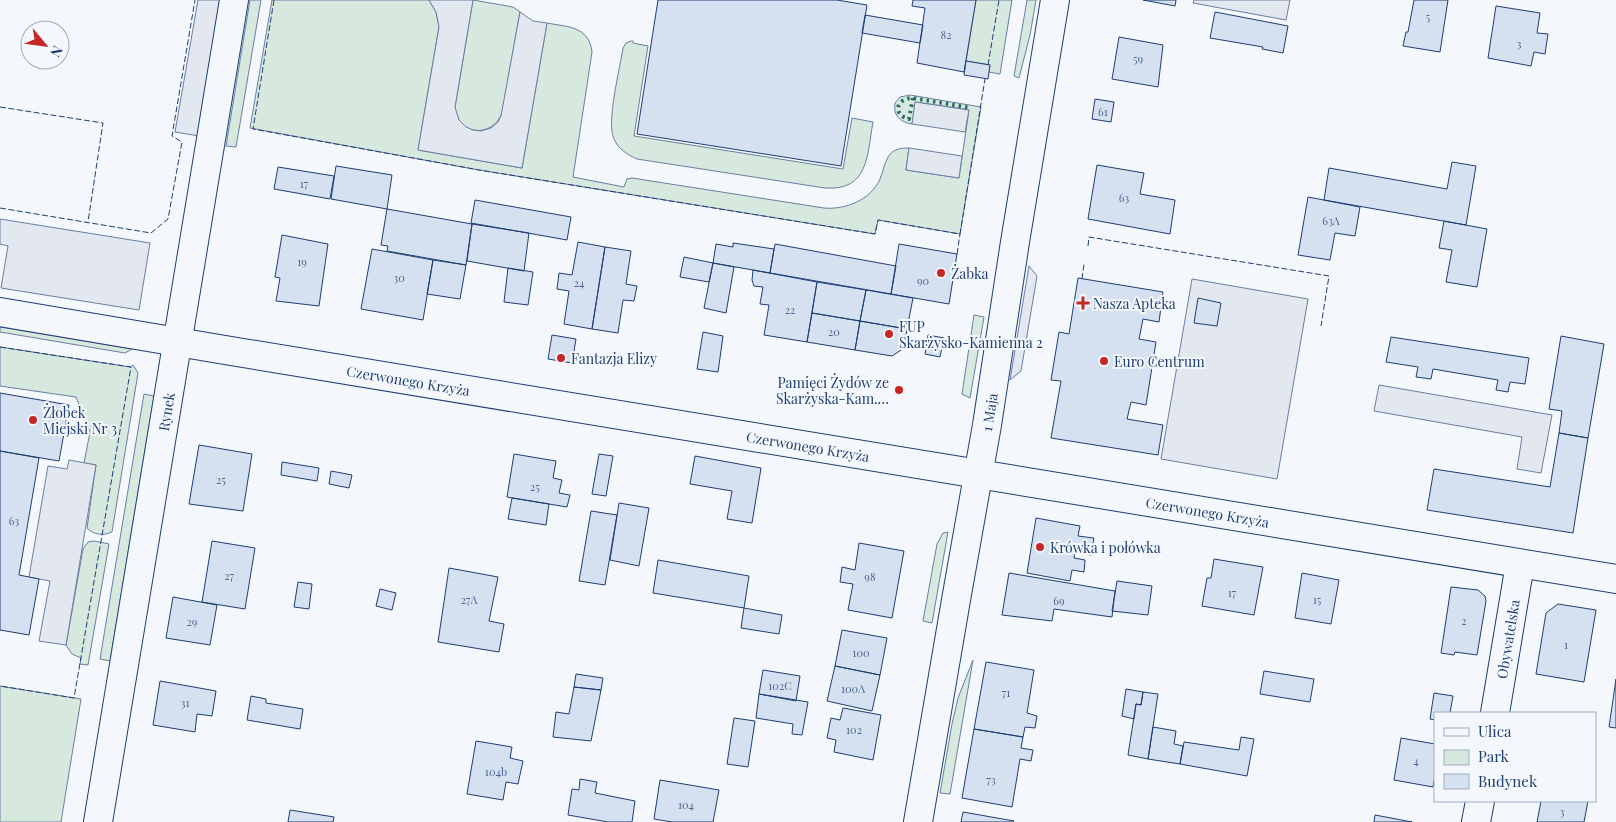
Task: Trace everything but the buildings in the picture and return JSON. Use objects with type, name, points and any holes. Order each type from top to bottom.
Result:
[{"type":"street","name":"Rynek","points":[[98,822],[234,0]]},
{"type":"street","name":"1 Maja","points":[[918,822],[978,474],[1054,0]]},
{"type":"street","name":"Czerwonego Krzyża","points":[[0,312],[1616,580]]},
{"type":"street","name":"Obywatelska","points":[[1494,712],[1520,564]]},
{"type":"street","points":[[1476,822],[1480,802]]},
{"type":"green space","points":[[250,0],[261,0],[236,147],[226,146]]},
{"type":"green space","points":[[272,0],[429,0],[436,12],[439,27],[418,150],[522,168],[547,23],[570,27],[582,32],[590,43],[592,52],[573,177],[624,187],[627,179],[632,178],[824,208],[849,205],[870,193],[880,179],[888,157],[892,152],[900,149],[909,148],[906,170],[959,178],[969,110],[916,102],[912,124],[904,122],[896,115],[895,103],[900,97],[910,95],[981,107],[960,234],[878,220],[875,234],[479,170],[250,128]]},
{"type":"green space","points":[[473,0],[513,7],[520,12],[502,113],[491,127],[483,130],[468,128],[457,116],[455,107]]},
{"type":"green space","points":[[976,0],[1012,0],[1000,74],[989,72],[990,65],[966,61]]},
{"type":"green space","points":[[1027,0],[1036,0],[1030,35],[1019,78],[1014,76]]},
{"type":"green space","points":[[631,41],[648,46],[634,136],[843,169],[852,118],[873,122],[867,158],[858,177],[850,184],[825,188],[637,159],[630,156],[616,143],[612,131],[612,121],[614,95],[623,48],[626,43]]},
{"type":"green space","points":[[974,315],[984,317],[970,398],[962,394]]},
{"type":"green space","points":[[0,327],[132,349],[125,353],[0,332]]},
{"type":"green space","points":[[0,347],[130,367],[133,365],[138,373],[112,532],[99,534],[87,528],[96,465],[84,463],[90,432],[76,397],[0,386]]},
{"type":"green space","points":[[144,394],[154,396],[110,661],[100,659]]},
{"type":"green space","points":[[948,532],[932,623],[923,621],[937,544],[943,533]]},
{"type":"green space","points":[[94,541],[109,544],[88,665],[80,664],[81,658],[72,654],[66,645],[83,549],[88,542]]},
{"type":"green space","points":[[973,660],[950,794],[940,793],[958,698]]},
{"type":"green space","points":[[0,686],[81,699],[61,822],[0,822]]},
{"type":"shaded area","points":[[198,0],[222,0],[199,136],[175,132]]},
{"type":"shaded area","points":[[429,0],[473,0],[455,107],[459,120],[466,127],[473,130],[481,131],[491,128],[498,122],[501,116],[520,12],[533,21],[547,23],[522,168],[418,150],[439,27],[436,12]]},
{"type":"shaded area","points":[[1194,0],[1290,0],[1286,20],[1193,3]]},
{"type":"shaded area","points":[[915,102],[969,110],[965,132],[912,124]]},
{"type":"shaded area","points":[[909,148],[962,156],[959,178],[906,170]]},
{"type":"shaded area","points":[[0,219],[150,243],[139,310],[1,288],[8,246],[0,244]]},
{"type":"shaded area","points":[[1029,266],[1037,276],[1021,371],[1010,380]]},
{"type":"shaded area","points":[[1192,279],[1308,299],[1277,479],[1161,459]]},
{"type":"shaded area","points":[[1379,385],[1552,415],[1541,473],[1517,469],[1522,437],[1374,411]]},
{"type":"shaded area","points":[[69,460],[96,465],[66,645],[39,641],[50,581],[29,577],[48,466],[67,469]]},
{"type":"hedge","points":[[913,98],[909,119],[898,111],[900,104],[907,99],[913,98],[971,108]]},
{"type":"fence","points":[[0,208],[151,233],[168,219],[182,142],[172,136],[195,0]]},
{"type":"fence","points":[[274,0],[253,129],[479,170],[875,234],[878,220],[960,234],[985,79]]},
{"type":"fence","points":[[988,65],[999,0]]},
{"type":"fence","points":[[0,107],[103,123],[88,222]]},
{"type":"fence","points":[[957,254],[960,234]]},
{"type":"fence","points":[[1088,246],[1089,237],[1329,276],[1321,326]]},
{"type":"fence","points":[[1082,279],[1084,264]]},
{"type":"fence","points":[[0,347],[131,367],[74,698],[0,686]]},
{"type":"place","name":"Żabka","points":[[941,273]]},
{"type":"place","name":"Nasza Apteka","points":[[1083,303]]},
{"type":"place","name":"FUP Skarżysko-Kamienna 2","points":[[889,334]]},
{"type":"place","name":"Fantazja Elizy","points":[[561,358]]},
{"type":"place","name":"Euro Centrum","points":[[1104,361]]},
{"type":"place","name":"Pamięci Żydów ze Skarżyska-Kam.…","points":[[899,390]]},
{"type":"place","name":"Żłobek Miejski Nr 3","points":[[33,420]]},
{"type":"place","name":"Krówka i połówka","points":[[1040,547]]}]
